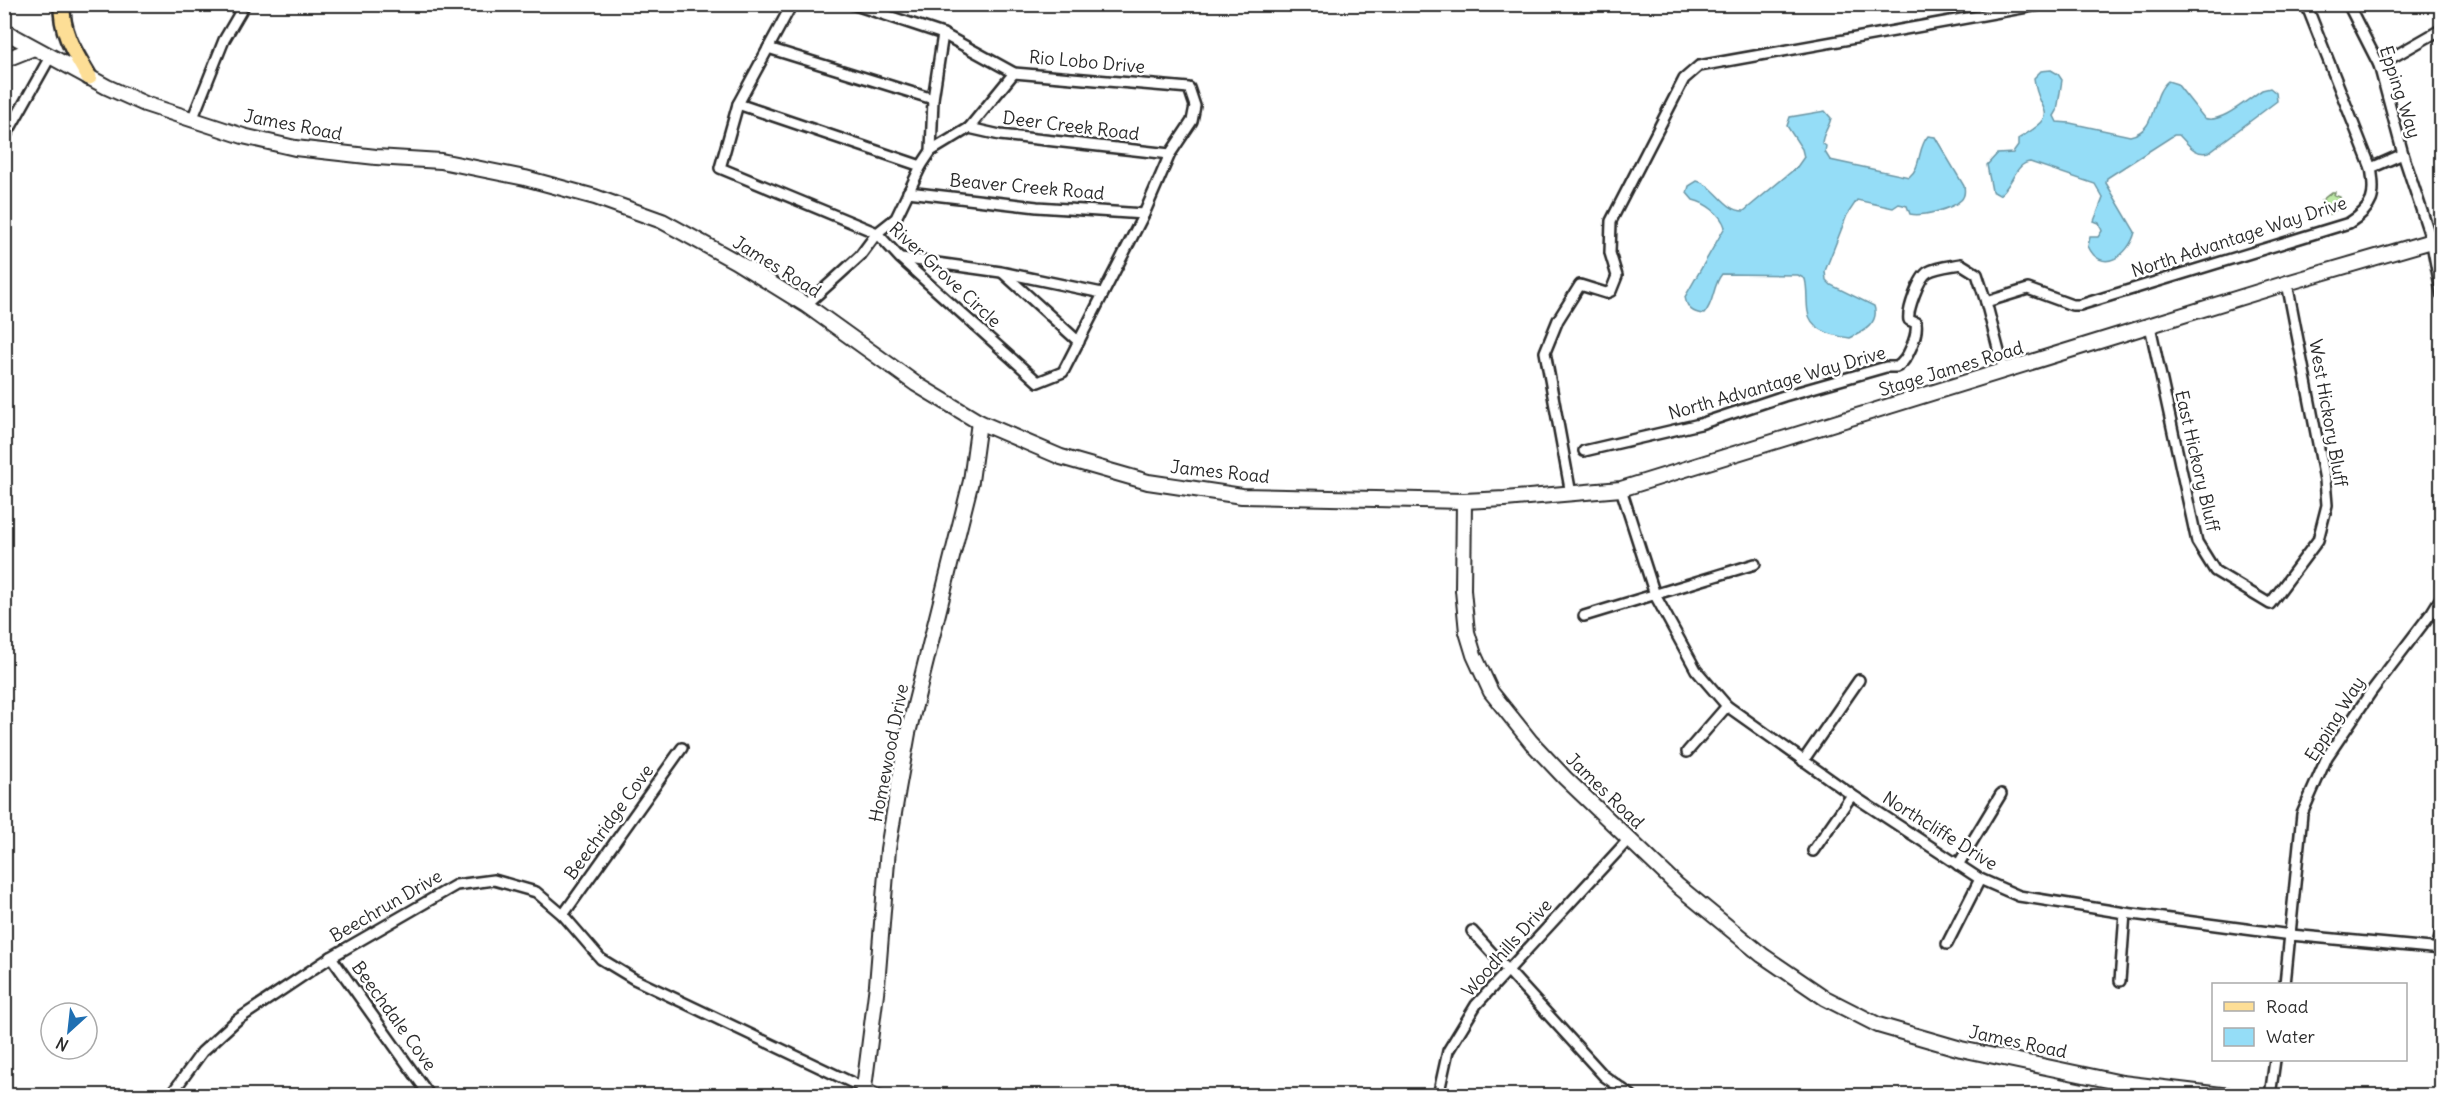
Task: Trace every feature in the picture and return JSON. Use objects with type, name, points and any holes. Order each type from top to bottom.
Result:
[{"type":"main road","points":[[62,4],[61,21],[66,39],[89,77]]},
{"type":"main road","name":"James Road","points":[[4,31],[50,57],[146,104],[192,120],[295,148],[441,161],[525,178],[596,197],[662,221],[735,261],[806,305],[916,384],[979,422],[1062,457],[1148,482],[1242,496],[1464,501],[1463,590],[1467,632],[1483,677],[1503,709],[1531,742],[1629,839],[1686,893],[1762,955],[1825,998],[1878,1025],[1961,1048],[2121,1083],[2230,1095]]},
{"type":"main road","points":[[4,60],[34,48]]},
{"type":"main road","name":"Stage James Road","points":[[1464,501],[1621,489],[2436,239]]},
{"type":"main road","name":"Homewood Drive","points":[[864,1091],[893,819],[908,733],[971,481],[979,422]]},
{"type":"street","points":[[192,120],[224,40],[245,4]]},
{"type":"street","points":[[792,4],[738,104],[921,166]]},
{"type":"street","name":"Rio Lobo Drive","points":[[852,4],[943,34],[1014,73],[1189,88],[1195,106],[1191,122],[1170,154]]},
{"type":"street","points":[[1571,494],[1545,352],[1558,320],[1580,285],[1606,293],[1611,291],[1617,276],[1610,253],[1611,221],[1684,79],[1699,66],[2045,4]]},
{"type":"street","points":[[2306,4],[2371,168],[2403,154]]},
{"type":"street","name":"Epping Way","points":[[2348,4],[2379,65],[2403,154],[2436,239],[2442,296]]},
{"type":"street","points":[[2379,65],[2442,28]]},
{"type":"street","points":[[931,151],[933,99],[943,34]]},
{"type":"street","points":[[768,48],[933,99]]},
{"type":"street","points":[[4,139],[50,57]]},
{"type":"street","points":[[806,305],[860,256],[877,233],[896,218],[921,166],[931,151],[969,128],[1014,73]]},
{"type":"street","name":"River Grove Circle","points":[[738,104],[720,168],[877,233],[900,258],[1038,382],[1063,372],[1079,342]]},
{"type":"street","name":"Deer Creek Road","points":[[969,128],[1000,135],[1170,154]]},
{"type":"street","points":[[1001,272],[1079,342],[1144,214],[1170,154]]},
{"type":"street","name":"North Advantage Way Drive","points":[[1986,302],[2028,289],[2072,305],[2080,305],[2349,223],[2365,213],[2375,192],[2371,168]]},
{"type":"street","name":"Beaver Creek Road","points":[[908,192],[1037,207],[1144,214]]},
{"type":"street","points":[[900,258],[1001,272],[1102,293]]},
{"type":"street","name":"North Advantage Way Drive","points":[[1584,451],[1700,424],[1784,396],[1896,367],[1904,360],[1917,330],[1916,323],[1909,320],[1907,313],[1923,276],[1929,271],[1961,264],[1977,274],[2004,371]]},
{"type":"street","name":"West Hickory Bluff","points":[[2270,604],[2318,540],[2327,506],[2325,480],[2287,283]]},
{"type":"street","name":"East Hickory Bluff","points":[[2150,326],[2197,542],[2215,571],[2270,604]]},
{"type":"street","name":"Northcliffe Drive","points":[[1621,489],[1655,595],[1696,670],[1727,706],[1852,795],[1980,879],[2019,897],[2125,914],[2291,935],[2439,949]]},
{"type":"street","points":[[1584,616],[1755,564]]},
{"type":"street","name":"Epping Way","points":[[2285,983],[2302,814],[2327,758],[2371,692],[2442,596]]},
{"type":"street","points":[[1803,761],[1859,680]]},
{"type":"street","points":[[1687,752],[1727,706]]},
{"type":"street","name":"Beechridge Cove","points":[[563,915],[682,748]]},
{"type":"street","points":[[1958,866],[2001,794]]},
{"type":"street","points":[[1813,851],[1852,795]]},
{"type":"street","name":"Woodhills Drive","points":[[1438,1095],[1448,1051],[1476,1005],[1629,839]]},
{"type":"street","points":[[1947,944],[1980,879]]},
{"type":"street","name":"Beechrun Drive","points":[[170,1095],[192,1064],[220,1034],[331,957],[456,885],[494,880],[536,892],[563,915],[601,959],[634,979],[864,1091],[880,1095]]},
{"type":"street","points":[[2121,981],[2125,914]]},
{"type":"street","points":[[2439,949],[2442,929]]},
{"type":"street","points":[[1472,931],[1604,1076],[1632,1095]]},
{"type":"street","name":"Beechdale Cove","points":[[331,957],[430,1095]]},
{"type":"street","points":[[2270,1095],[2275,1061]]},
{"type":"green space","points":[[2332,192],[2340,197],[2342,205],[2331,214],[2327,214],[2321,201]]},
{"type":"water","points":[[2051,70],[2062,80],[2057,111],[2054,116],[2057,122],[2130,136],[2146,127],[2158,96],[2168,81],[2177,84],[2204,118],[2211,119],[2226,115],[2262,90],[2270,88],[2276,93],[2277,101],[2209,152],[2196,151],[2179,135],[2174,135],[2107,178],[2106,183],[2135,232],[2132,241],[2121,255],[2107,261],[2094,255],[2088,246],[2090,237],[2098,237],[2102,231],[2099,223],[2094,221],[2103,198],[2095,184],[2030,162],[2021,166],[1999,195],[1992,191],[1987,165],[1997,154],[2013,153],[2018,146],[2018,139],[2041,123],[2045,112],[2034,78],[2041,71]]},
{"type":"water","points":[[1825,111],[1831,118],[1822,143],[1826,146],[1825,152],[1830,160],[1909,177],[1916,168],[1922,146],[1928,136],[1935,137],[1964,186],[1962,198],[1944,209],[1915,215],[1910,214],[1907,206],[1899,204],[1893,208],[1857,200],[1847,215],[1825,271],[1826,280],[1831,285],[1874,306],[1875,317],[1869,326],[1850,338],[1830,334],[1818,328],[1808,312],[1805,279],[1798,275],[1722,274],[1708,309],[1704,314],[1697,313],[1687,305],[1685,297],[1725,227],[1712,210],[1693,200],[1687,193],[1689,186],[1697,181],[1704,183],[1725,203],[1744,211],[1797,167],[1804,157],[1802,149],[1787,126],[1790,117]]}]
